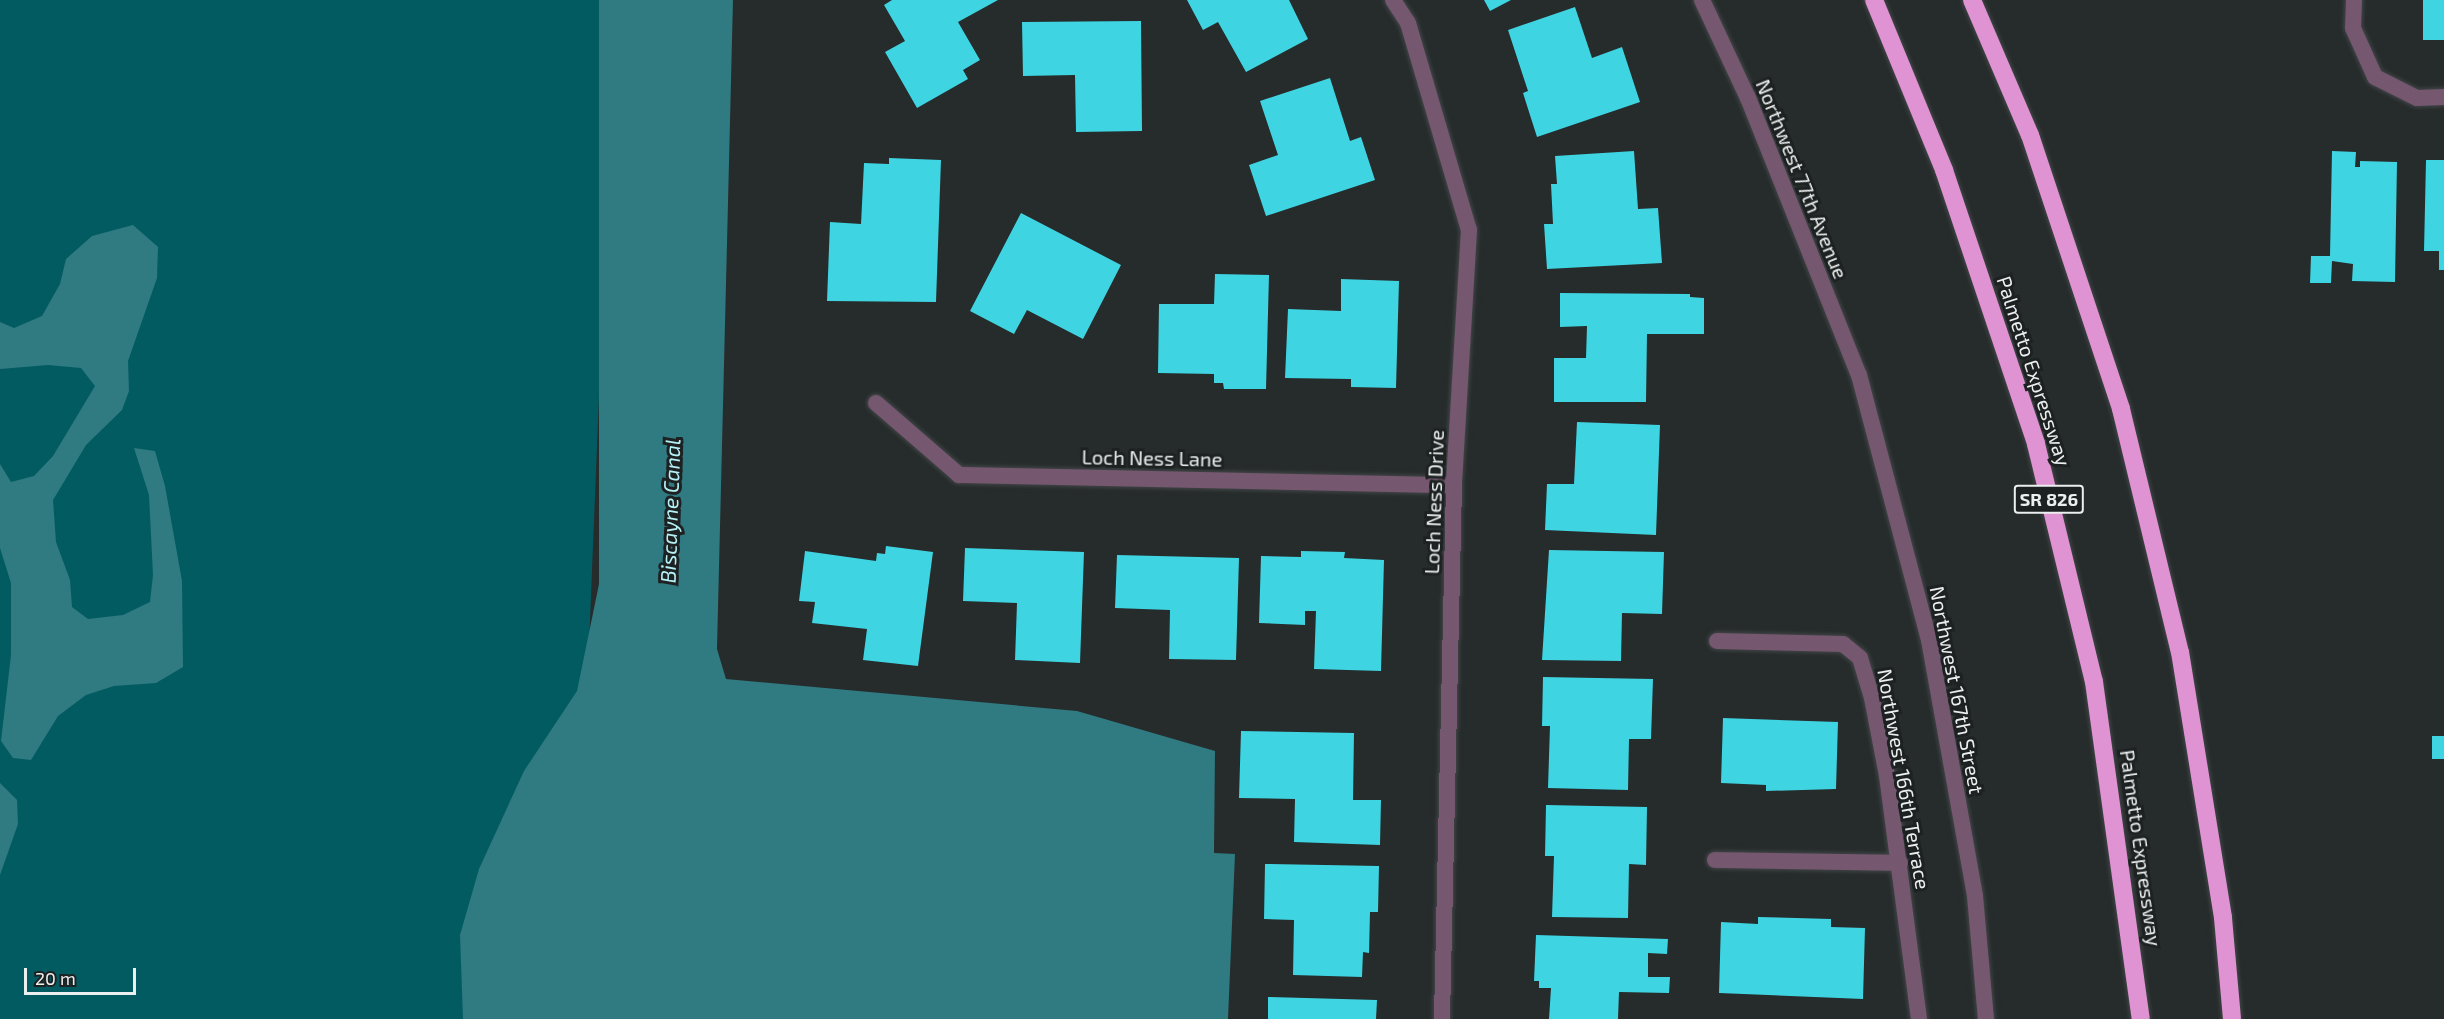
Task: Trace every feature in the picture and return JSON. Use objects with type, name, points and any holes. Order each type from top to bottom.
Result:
[{"type":"highway","name":"Palmetto Expressway","points":[[1874,0],[1944,170],[2036,444],[2094,682],[2141,1019]]},
{"type":"highway","points":[[1972,0],[2030,135],[2121,409],[2180,652],[2223,918],[2232,1019]]},
{"type":"street","name":"Loch Ness Drive","points":[[1393,0],[1408,23],[1469,230],[1454,485],[1442,1019]]},
{"type":"street","name":"Northwest 77th Avenue","points":[[1702,0],[1748,98],[1859,375]]},
{"type":"street","points":[[2354,0],[2353,28],[2375,77],[2417,98],[2444,98]]},
{"type":"street","name":"Northwest 167th Street","points":[[1859,375],[1929,640],[1975,896],[1986,1019]]},
{"type":"street","name":"Loch Ness Lane","points":[[876,403],[959,475],[1454,485]]},
{"type":"street","name":"Northwest 166th Terrace","points":[[1717,641],[1843,644],[1860,658],[1872,698],[1900,863],[1920,1019]]},
{"type":"street","points":[[1715,860],[1900,863]]},
{"type":"shaded area","points":[[0,0],[615,0],[585,744],[542,1019],[0,1019]]},
{"type":"water","name":"Biscayne Canal","points":[[599,0],[733,0],[717,649],[726,679],[1077,711],[1215,751],[1214,853],[1235,854],[1228,1019],[463,1019],[460,935],[479,869],[524,771],[577,691],[599,584]]},
{"type":"water","points":[[133,225],[158,247],[157,278],[128,361],[129,391],[122,410],[86,445],[53,500],[56,542],[70,580],[72,607],[88,619],[123,615],[150,602],[153,575],[149,495],[134,448],[155,451],[165,486],[182,581],[183,667],[156,683],[114,686],[86,695],[58,716],[31,760],[13,758],[1,741],[11,655],[11,583],[0,548],[0,464],[11,482],[34,476],[53,456],[95,386],[81,368],[48,365],[0,369],[0,322],[14,328],[42,316],[60,284],[66,259],[92,236]]},
{"type":"water","points":[[0,783],[17,800],[18,824],[0,875]]},
{"type":"building","points":[[892,0],[998,0],[958,22],[980,60],[963,70],[968,79],[917,108],[885,52],[905,41],[884,5]]},
{"type":"building","points":[[1187,0],[1289,0],[1308,39],[1246,72],[1218,22],[1203,30]]},
{"type":"building","points":[[1484,0],[1511,0],[1490,11]]},
{"type":"building","points":[[2423,0],[2444,0],[2444,40],[2423,40]]},
{"type":"building","points":[[1575,7],[1592,58],[1622,47],[1640,102],[1537,137],[1523,93],[1528,91],[1508,30]]},
{"type":"building","points":[[1141,21],[1142,131],[1076,132],[1075,75],[1023,76],[1022,22]]},
{"type":"building","points":[[1330,78],[1350,141],[1361,137],[1375,180],[1266,216],[1249,165],[1278,155],[1260,101]]},
{"type":"building","points":[[1634,151],[1638,209],[1658,208],[1662,263],[1547,269],[1544,224],[1553,224],[1551,184],[1557,184],[1555,156]]},
{"type":"building","points":[[2332,151],[2356,152],[2355,167],[2360,167],[2360,161],[2397,162],[2395,282],[2352,281],[2353,264],[2332,261],[2331,283],[2310,283],[2311,256],[2330,256]]},
{"type":"building","points":[[889,158],[941,160],[936,302],[827,301],[830,222],[861,224],[864,163],[889,164]]},
{"type":"building","points":[[2426,160],[2444,160],[2444,270],[2439,270],[2439,251],[2424,251]]},
{"type":"building","points":[[1021,213],[1121,265],[1083,339],[1027,310],[1014,334],[970,311]]},
{"type":"building","points":[[1215,274],[1269,275],[1266,389],[1224,389],[1223,383],[1214,383],[1214,374],[1158,373],[1159,304],[1214,304]]},
{"type":"building","points":[[1341,279],[1399,281],[1396,388],[1351,387],[1351,379],[1285,378],[1288,309],[1341,311]]},
{"type":"building","points":[[1560,293],[1690,294],[1690,297],[1704,298],[1704,334],[1647,334],[1646,402],[1554,402],[1554,358],[1586,358],[1587,326],[1560,327]]},
{"type":"building","points":[[1577,422],[1660,425],[1656,535],[1545,530],[1547,484],[1574,484]]},
{"type":"building","points":[[886,546],[933,552],[918,666],[863,660],[867,629],[812,623],[815,602],[799,601],[805,551],[876,561],[877,553],[885,554]]},
{"type":"building","points":[[965,548],[1084,552],[1080,663],[1015,660],[1017,603],[963,601]]},
{"type":"building","points":[[1549,550],[1664,552],[1662,614],[1622,613],[1621,661],[1542,660]]},
{"type":"building","points":[[1301,551],[1345,552],[1344,558],[1384,560],[1381,671],[1314,669],[1316,611],[1305,611],[1305,625],[1259,623],[1261,556],[1301,557]]},
{"type":"building","points":[[1117,555],[1239,558],[1236,660],[1169,659],[1170,610],[1115,608]]},
{"type":"building","points":[[1543,677],[1653,679],[1651,739],[1629,739],[1628,790],[1548,788],[1550,726],[1542,726]]},
{"type":"building","points":[[1723,718],[1838,722],[1836,789],[1766,791],[1766,785],[1721,783]]},
{"type":"building","points":[[1241,731],[1354,733],[1353,800],[1381,800],[1380,845],[1294,842],[1295,799],[1239,798]]},
{"type":"building","points":[[2432,736],[2444,736],[2444,759],[2432,759]]},
{"type":"building","points":[[1546,805],[1647,807],[1646,865],[1629,864],[1628,918],[1552,917],[1554,856],[1545,856]]},
{"type":"building","points":[[1265,864],[1379,866],[1378,912],[1370,912],[1369,953],[1363,952],[1362,977],[1293,975],[1294,920],[1264,919]]},
{"type":"building","points":[[1758,917],[1831,919],[1831,927],[1865,928],[1863,999],[1719,993],[1721,922],[1758,924]]},
{"type":"building","points":[[1536,935],[1668,939],[1667,954],[1648,953],[1648,977],[1670,977],[1669,993],[1619,992],[1618,1019],[1549,1019],[1551,988],[1539,988],[1539,981],[1534,981]]},
{"type":"building","points":[[1268,997],[1377,1000],[1376,1019],[1268,1019]]}]
